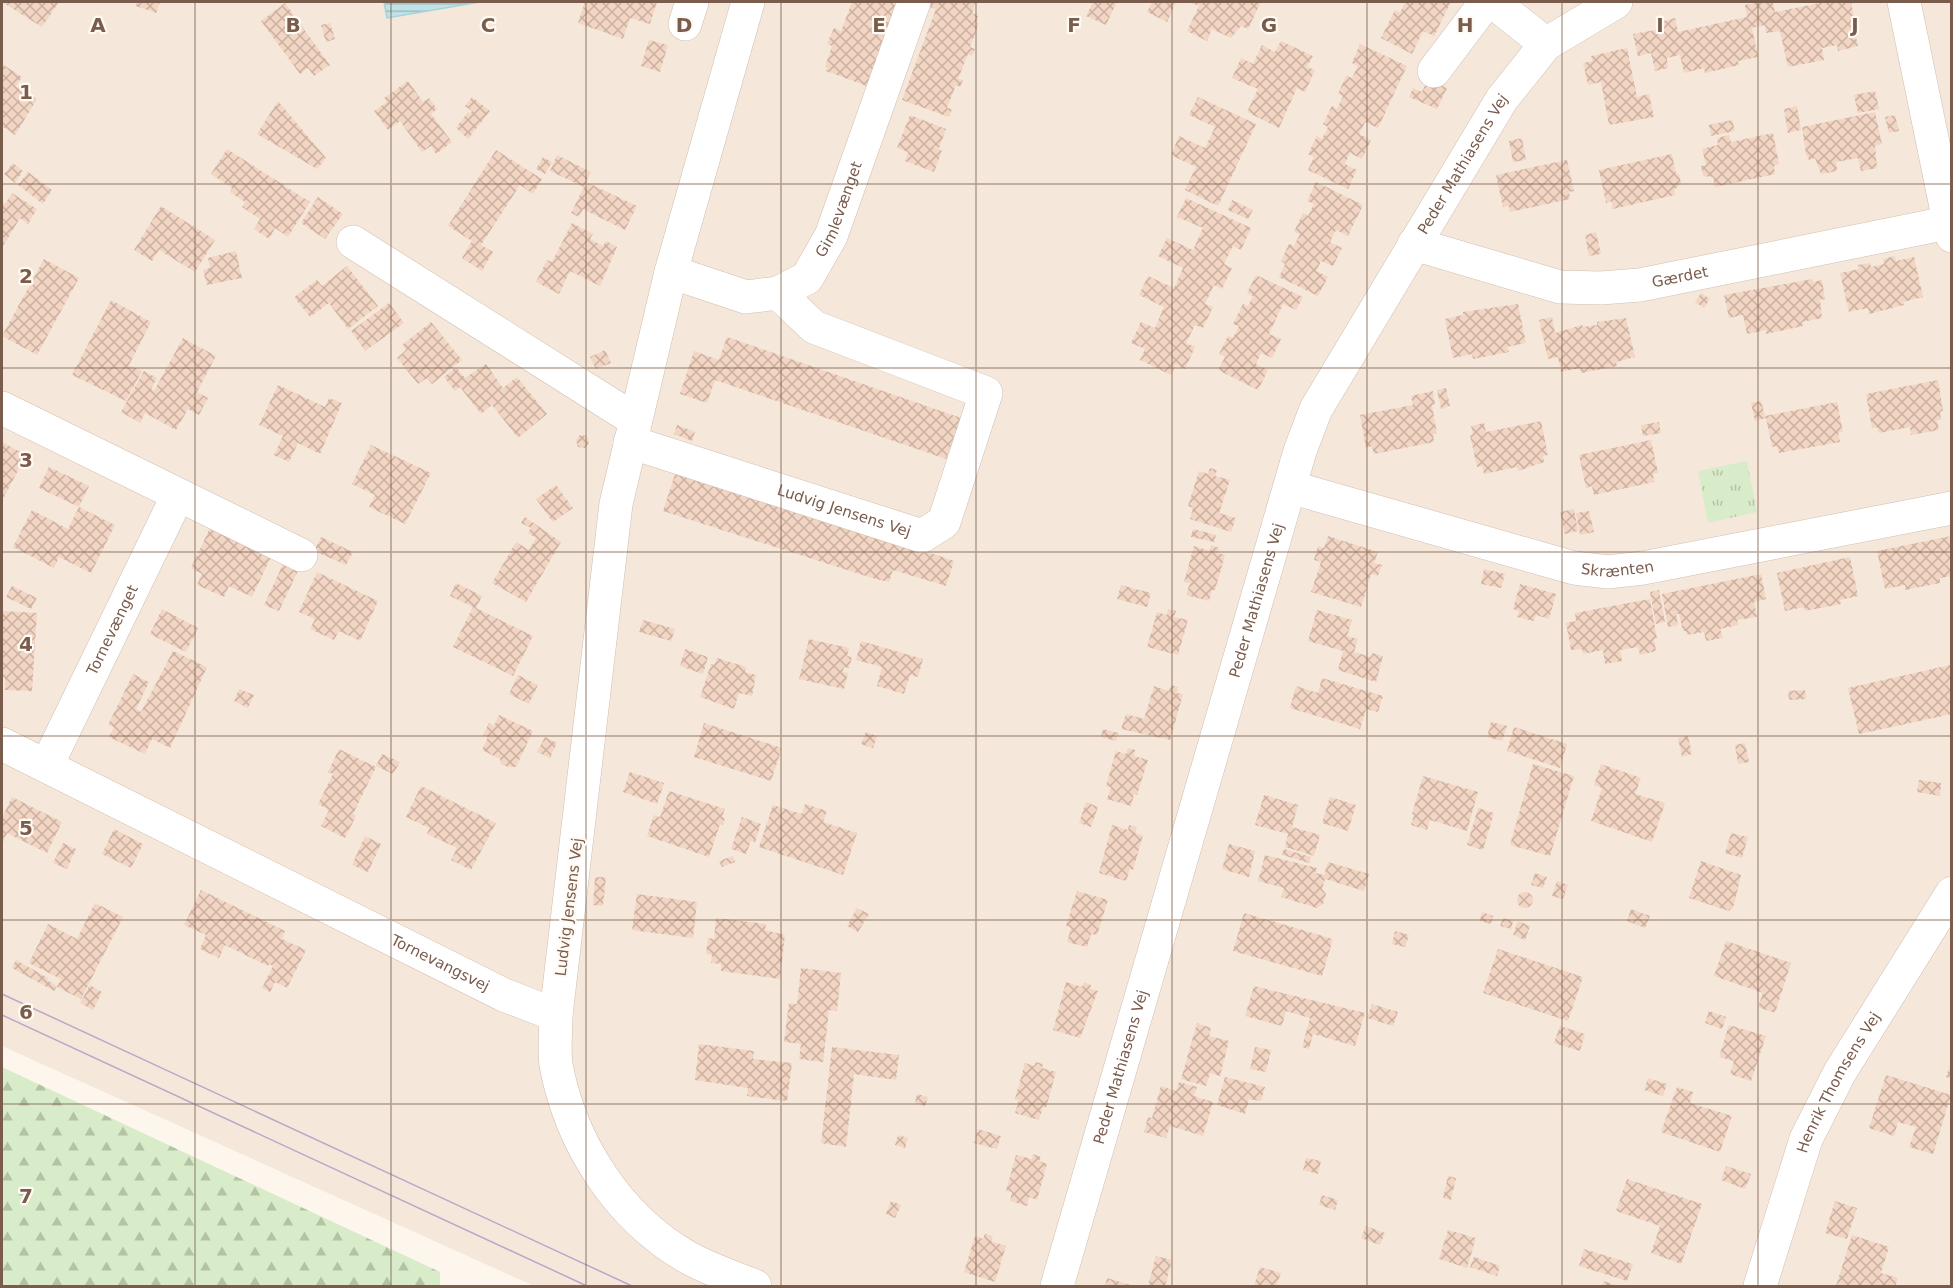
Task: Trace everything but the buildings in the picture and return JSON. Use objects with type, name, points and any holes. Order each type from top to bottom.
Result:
[{"type":"street","name":"Ludvig Jensens Vej","points":[[556,1015],[616,504],[671,272],[748,2]]},
{"type":"street","name":"Gimlevænget","points":[[671,272],[746,297],[778,293],[807,278],[831,236],[914,2]]},
{"type":"street","points":[[1434,71],[1486,2]]},
{"type":"street","points":[[1493,2],[1546,45]]},
{"type":"street","name":"Peder Mathiasens Vej","points":[[1058,1287],[1290,487],[1316,409],[1502,99],[1546,45],[1616,2]]},
{"type":"street","points":[[1904,2],[1951,227]]},
{"type":"street","name":"Gærdet","points":[[1414,244],[1560,287],[1600,288],[1640,285],[1951,227]]},
{"type":"street","name":"Ludvig Jensens Vej","points":[[353,242],[632,431],[922,536],[944,522],[986,393],[814,327],[778,293]]},
{"type":"street","points":[[2,408],[301,555]]},
{"type":"street","name":"Skrænten","points":[[1290,487],[1574,568],[1608,572],[1643,568],[1952,508]]},
{"type":"street","name":"Tornevænget","points":[[47,765],[178,495]]},
{"type":"street","name":"Tornevangsvej","points":[[2,744],[504,995],[556,1015]]},
{"type":"street","name":"Henrik Thomsens Vej","points":[[1760,1287],[1806,1139],[1840,1072],[1952,893]]},
{"type":"street","points":[[556,1015],[556,1064],[575,1127],[606,1184],[639,1224],[688,1257],[755,1287]]},
{"type":"shaded area","points":[[2,2],[1951,2],[1951,1286],[534,1286],[2,1046]]},
{"type":"green space","points":[[1747,461],[1757,512],[1708,523],[1698,471]]},
{"type":"green space","points":[[2,1067],[440,1272],[440,1286],[2,1286]]},
{"type":"water","points":[[384,2],[480,2],[387,18]]},
{"type":"tram line","points":[[2,994],[632,1286]]},
{"type":"tram line","points":[[2,1015],[587,1286]]}]
